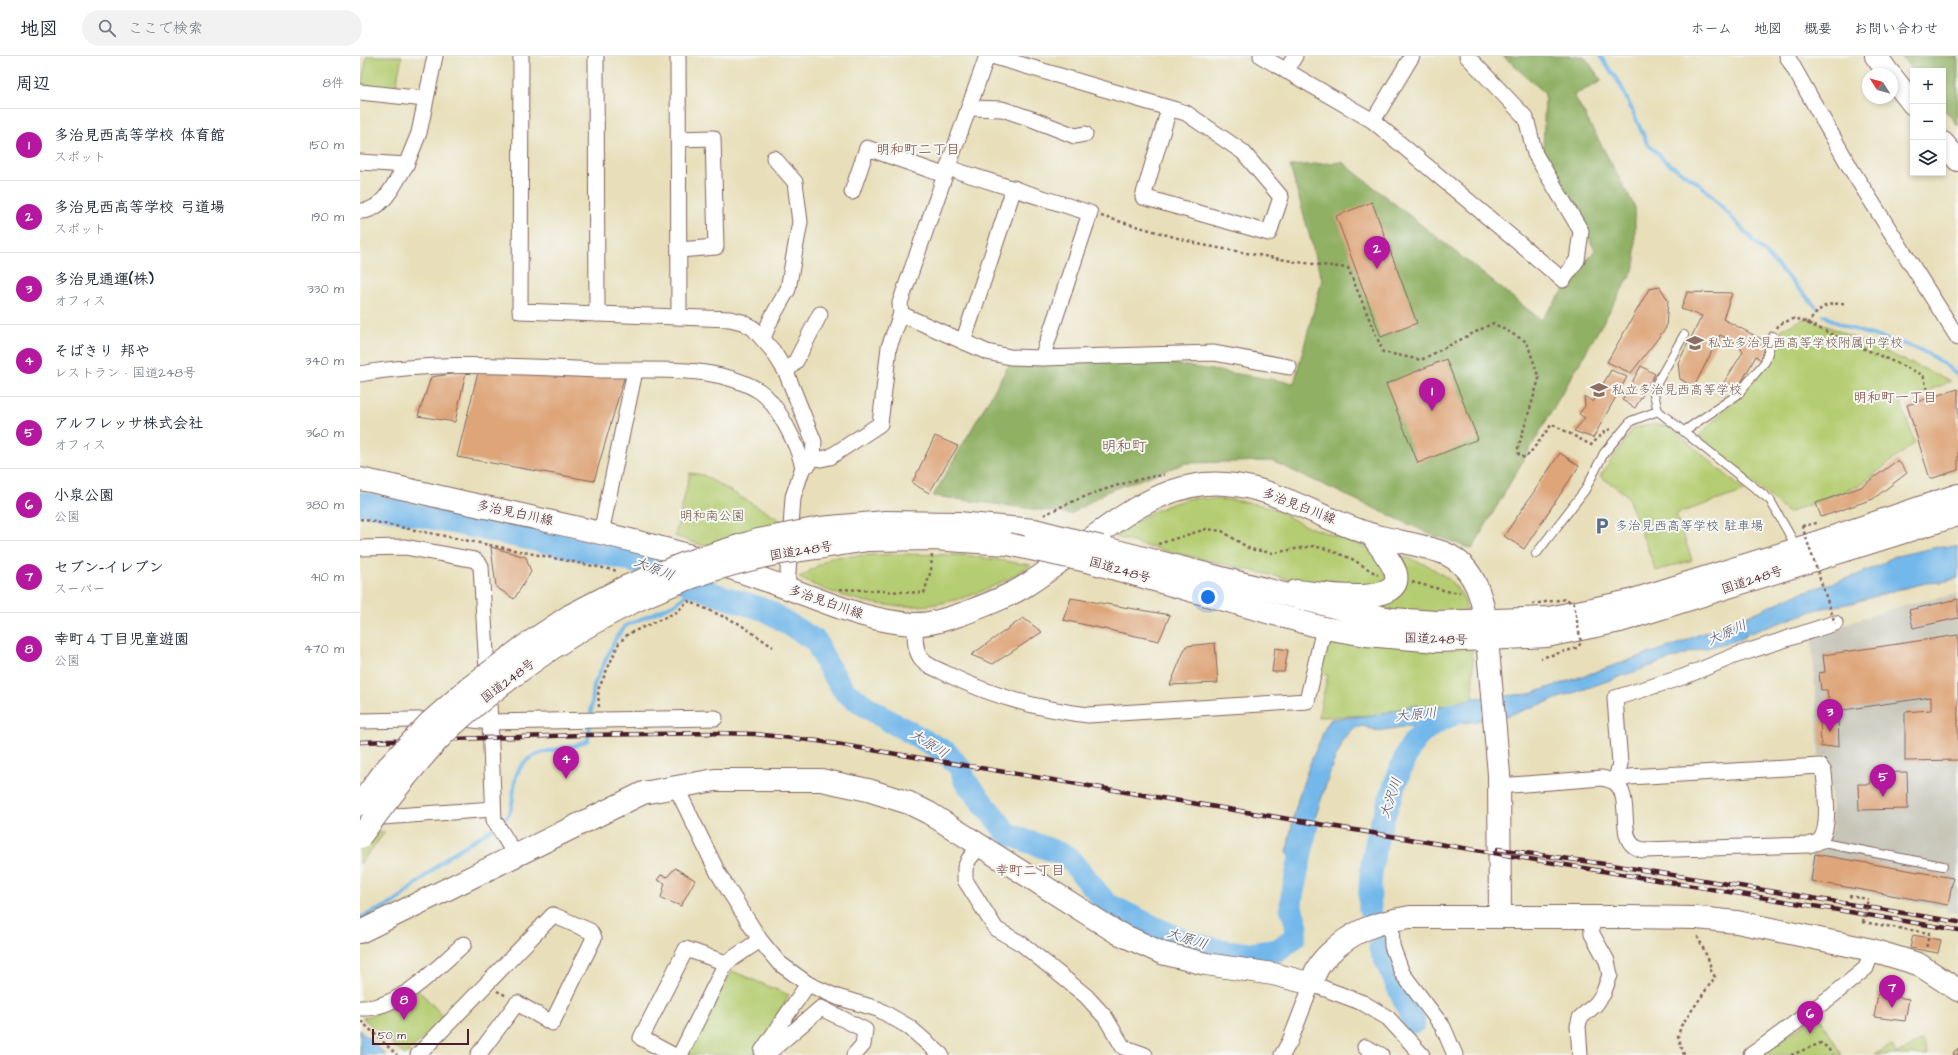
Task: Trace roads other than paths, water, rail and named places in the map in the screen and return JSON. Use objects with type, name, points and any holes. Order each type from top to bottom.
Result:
[{"type":"main road","points":[[1876,56],[1885,68]]},
{"type":"main road","points":[[1898,85],[1910,100]]},
{"type":"main road","points":[[1946,146],[1958,160]]},
{"type":"main road","name":"多治見白川線","points":[[360,479],[601,532],[717,564],[866,616],[916,624],[952,617],[987,605],[1024,587],[1121,518],[1146,503],[1173,492],[1203,484],[1233,484],[1267,492],[1372,535],[1444,553],[1456,560],[1468,571],[1478,592],[1487,629],[1499,780],[1500,916]]},
{"type":"main road","name":"国道248号","points":[[360,837],[398,786],[439,739],[482,700],[531,663],[596,621],[662,588],[725,567],[775,554],[822,538],[885,522],[1036,524],[1094,554],[1324,628],[1366,635],[1437,641],[1487,629],[1630,601],[1798,549],[1958,495]]},
{"type":"main road","name":"国道248号","points":[[360,804],[387,768],[429,723],[470,687],[523,647],[571,615],[623,588],[688,562],[758,540],[822,538],[868,540],[933,539],[1008,544],[1094,554],[1259,587],[1350,611],[1392,619],[1436,622],[1547,636],[1620,621],[1958,515]]},
{"type":"main road","points":[[1259,587],[1360,596],[1380,595],[1390,590],[1396,578],[1392,564],[1372,535]]},
{"type":"main road","points":[[360,932],[643,793],[715,780],[821,780],[868,790],[909,803],[929,813],[1116,932],[1162,953],[1206,964],[1273,974],[1312,984],[1313,973],[1325,958],[1342,941],[1361,930],[1390,920],[1410,917],[1500,916],[1697,918],[1737,922],[1872,950],[1918,964],[1958,990]]},
{"type":"street","points":[[360,211],[374,208],[384,199],[406,165],[419,133],[435,56]]},
{"type":"street","points":[[520,56],[520,311],[730,319],[742,322],[753,328],[763,338],[786,372],[814,442],[808,462],[793,497],[786,588]]},
{"type":"street","points":[[596,56],[597,314]]},
{"type":"street","points":[[678,56],[679,317]]},
{"type":"street","points":[[808,462],[830,457],[880,424],[889,347],[901,314],[900,303],[987,56]]},
{"type":"street","points":[[992,56],[1186,113],[1243,152],[1280,197],[1269,233],[1143,197],[1169,109]]},
{"type":"street","points":[[1261,56],[1373,121],[1563,280],[1577,260],[1581,231],[1535,154],[1526,118],[1467,56]]},
{"type":"street","points":[[1286,71],[1295,56]]},
{"type":"street","points":[[1373,121],[1412,56]]},
{"type":"street","points":[[1787,56],[1851,169],[1958,338]]},
{"type":"street","points":[[360,92],[425,99]]},
{"type":"street","points":[[969,108],[1002,109],[1075,136],[1085,134]]},
{"type":"street","points":[[678,139],[713,138],[716,247],[679,250]]},
{"type":"street","points":[[852,192],[867,148],[946,172],[1014,188],[1090,213],[1042,358]]},
{"type":"street","points":[[763,338],[771,319],[788,289],[800,222],[795,182],[774,158]]},
{"type":"street","points":[[360,162],[406,165]]},
{"type":"street","points":[[963,342],[1014,188]]},
{"type":"street","points":[[786,372],[796,361],[820,314]]},
{"type":"street","points":[[901,314],[987,352],[1010,357],[1042,358],[1214,353],[1289,367]]},
{"type":"street","points":[[360,374],[381,370],[511,366],[690,372],[720,376],[757,389],[768,398],[808,462]]},
{"type":"street","points":[[601,532],[636,371]]},
{"type":"street","points":[[360,548],[405,547],[425,549],[475,560],[481,566],[494,820],[516,856]]},
{"type":"street","points":[[1499,780],[1602,778],[1615,782],[1629,777],[1820,766],[1824,772],[1827,824],[1823,835],[1818,842],[1809,845],[1643,850],[1633,846],[1628,839],[1624,801],[1621,791],[1615,782],[1620,764],[1615,698],[1683,677],[1734,656],[1835,623]]},
{"type":"street","points":[[916,624],[914,640],[920,657],[929,664],[1002,698],[1027,706],[1057,712],[1088,715],[1307,701],[1324,628]]},
{"type":"street","points":[[360,721],[465,718],[490,722],[715,718]]},
{"type":"street","points":[[676,787],[718,873],[760,940],[779,963],[808,984],[837,997],[878,1009],[909,1027],[941,1055]]},
{"type":"street","points":[[360,818],[493,809]]},
{"type":"street","points":[[980,846],[969,858],[965,868],[965,880],[996,929],[1022,944],[1086,996],[1105,1017],[1123,1047],[1146,1055]]},
{"type":"street","points":[[418,1055],[554,915],[590,931],[594,938],[552,1023],[517,1003],[478,1055]]},
{"type":"street","points":[[1580,1055],[1578,1026],[1580,1018],[1596,1004],[1603,994],[1610,975],[1607,961],[1592,934],[1591,917]]},
{"type":"street","points":[[1390,920],[1392,946],[1402,973],[1442,1027],[1455,1055]]},
{"type":"street","points":[[680,1055],[726,963],[760,940]]},
{"type":"street","points":[[360,1008],[371,1008],[389,1003],[416,985],[464,944]]},
{"type":"street","points":[[673,1055],[640,1038],[686,949],[726,963]]},
{"type":"street","points":[[1751,1055],[1826,1000],[1866,968],[1872,950]]},
{"type":"street","points":[[759,1055],[808,984]]},
{"type":"street","points":[[1282,1055],[1290,1041],[1312,984],[1363,1003],[1388,1018],[1422,1055]]},
{"type":"street","points":[[766,1055],[821,1008],[865,1030],[863,1045],[854,1055]]},
{"type":"lane","points":[[1684,335],[1653,390],[1658,411],[1770,500],[1798,549]]},
{"type":"lane","points":[[1684,431],[1737,395],[1765,362],[1773,336]]},
{"type":"lane","points":[[1536,554],[1586,490],[1604,453],[1631,421],[1658,411]]},
{"type":"lane","points":[[1818,842],[1944,866]]},
{"type":"water","points":[[1942,546],[1958,547],[1958,578],[1942,582],[1926,583],[1852,603],[1818,609],[1747,634],[1741,639],[1691,652],[1507,716],[1432,728],[1408,726],[1378,731],[1363,726],[1354,728],[1341,742],[1341,747],[1333,763],[1316,815],[1306,857],[1287,853],[1302,786],[1317,747],[1331,719],[1376,715],[1412,706],[1444,706],[1473,698],[1530,694],[1726,626],[1797,594],[1855,576],[1882,564],[1892,557]]},
{"type":"water","points":[[360,1030],[386,1055],[360,1055]]},
{"type":"waterway","points":[[1600,56],[1620,84],[1647,143],[1665,161],[1701,185],[1817,308]]},
{"type":"waterway","points":[[1824,315],[1847,327],[1896,341],[1920,350],[1940,361],[1958,376]]},
{"type":"waterway","name":"大原川","points":[[360,503],[630,560],[717,595],[766,610],[816,641],[826,663],[845,692],[884,718],[946,752],[961,769],[965,781],[1008,834],[1067,856],[1107,904],[1193,944],[1217,950],[1250,954],[1278,950],[1294,938],[1297,926],[1291,907],[1292,896],[1307,825]]},
{"type":"waterway","points":[[500,823],[509,814],[513,801],[517,774],[525,762],[532,757],[547,751],[581,744],[588,740],[594,685],[616,638],[625,626],[675,604],[697,587]]},
{"type":"waterway","name":"大沢川","points":[[1370,909],[1371,875],[1376,844],[1384,814],[1405,757],[1410,747],[1422,733],[1437,722],[1454,714]]},
{"type":"waterway","points":[[360,918],[395,902],[450,855],[495,827]]},
{"type":"waterway","name":"大沢川","points":[[1380,948],[1414,1022]]},
{"type":"railway","points":[[360,742],[582,735],[716,733],[755,734],[818,741],[1958,930]]},
{"type":"railway","points":[[1498,849],[1612,865],[1958,922]]},
{"type":"place","name":"多治見西高等学校 弓道場","points":[[1377,269]]},
{"type":"place","name":"私立多治見西高等学校附属中学校","points":[[1695,343]]},
{"type":"place","name":"私立多治見西高等学校","points":[[1599,390]]},
{"type":"place","name":"多治見西高等学校 体育館","points":[[1432,411]]},
{"type":"place","name":"多治見西高等学校 駐車場","points":[[1602,526]]},
{"type":"place","name":"多治見通運(株)","points":[[1830,732]]},
{"type":"place","name":"そばきり 邦や","points":[[566,779]]},
{"type":"place","name":"アルフレッサ株式会社","points":[[1883,797]]},
{"type":"place","name":"セブン-イレブン","points":[[1892,1008]]},
{"type":"place","name":"幸町４丁目児童遊園","points":[[404,1020]]},
{"type":"place","name":"小泉公園","points":[[1810,1034]]},
{"type":"district","name":"明和町二丁目","points":[[918,150]]},
{"type":"district","name":"明和町一丁目","points":[[1895,398]]},
{"type":"district","name":"明和町","points":[[1124,446]]},
{"type":"district","name":"幸町二丁目","points":[[1030,871]]},
{"type":"park label","name":"明和南公園","points":[[712,516]]}]
